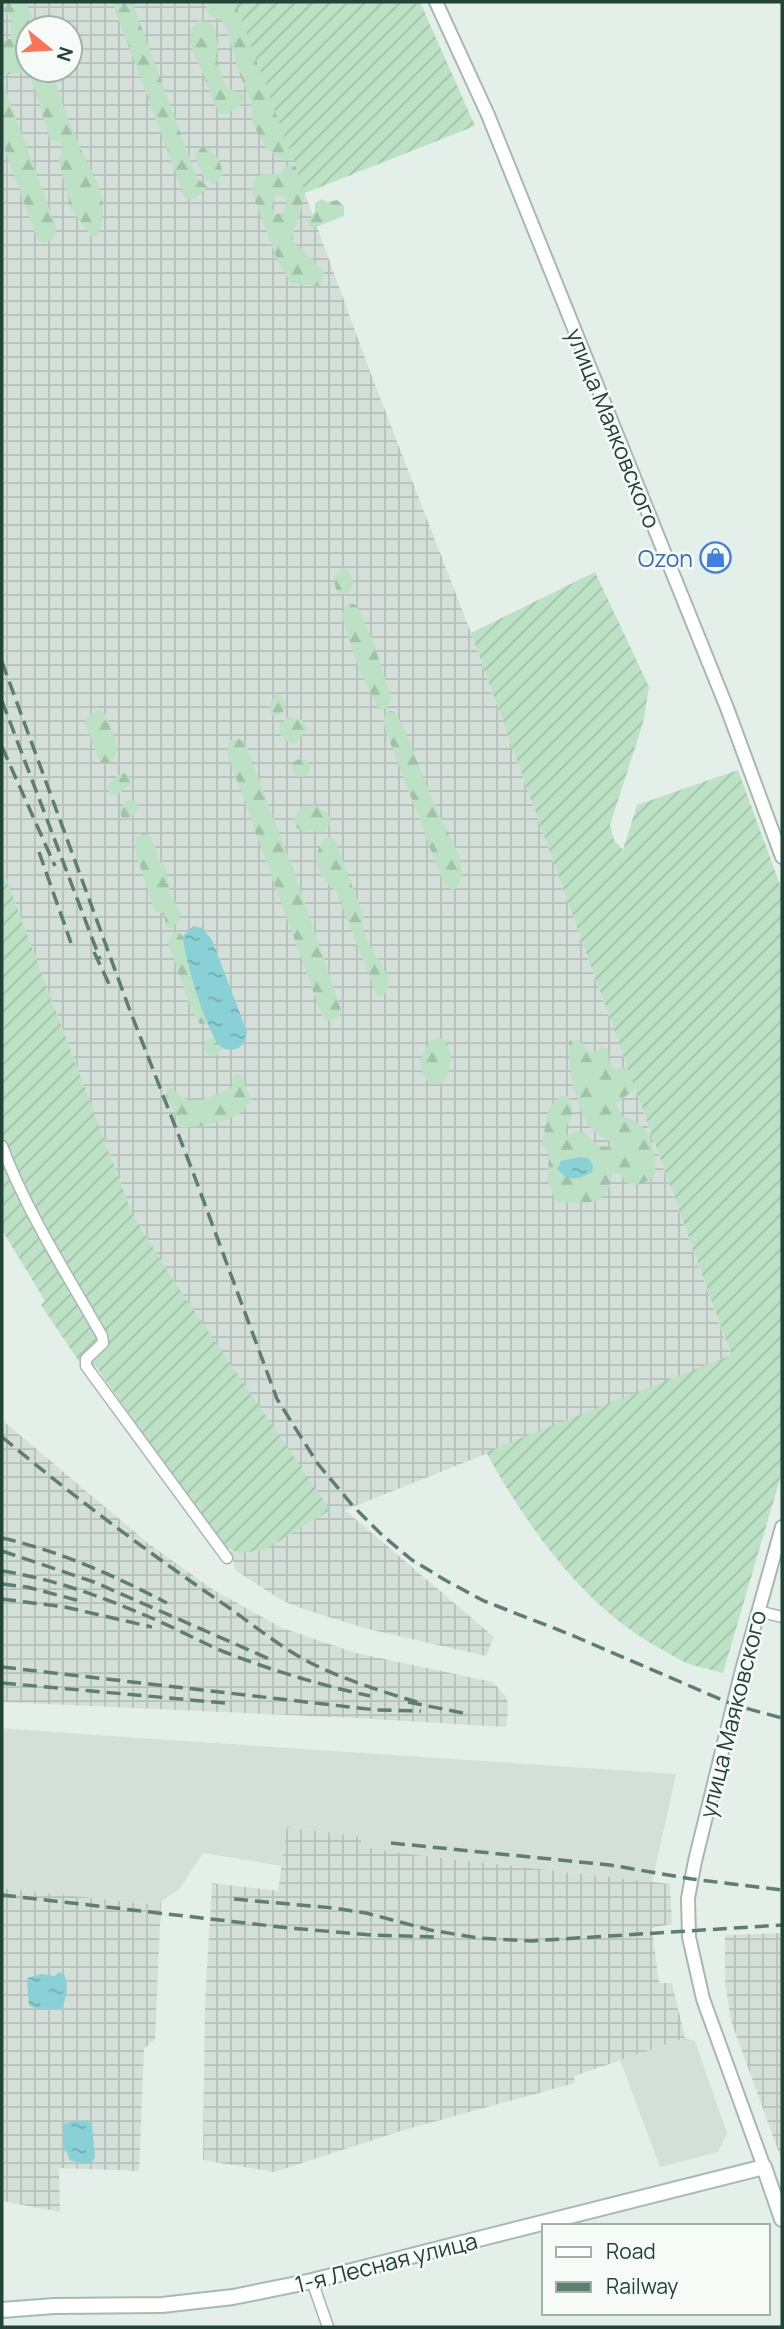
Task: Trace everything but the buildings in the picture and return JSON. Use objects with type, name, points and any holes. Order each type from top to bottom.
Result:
[{"type":"main road","points":[[764,2166],[782,2219]]},
{"type":"main road","name":"1-я Лесная улица","points":[[2,2310],[54,2306],[162,2305],[233,2297],[312,2281],[764,2166]]},
{"type":"street","name":"улица Маяковского","points":[[436,2],[497,138],[727,708],[782,857]]},
{"type":"street","points":[[2,1146],[33,1215],[102,1336],[103,1343],[86,1359],[86,1366],[227,1558]]},
{"type":"street","name":"улица Маяковского","points":[[764,2166],[703,1999],[689,1937],[688,1898],[758,1611],[782,1527]]},
{"type":"street","points":[[758,1611],[782,1617]]},
{"type":"street","points":[[312,2281],[328,2327]]},
{"type":"shaded area","points":[[2,2],[235,2],[369,369],[471,633],[731,1356],[345,1510],[494,1637],[486,1656],[368,1629],[283,1601],[235,1570],[231,1551],[239,1553],[178,1287],[133,1216],[2,868]]},
{"type":"shaded area","points":[[2,1420],[149,1544],[212,1589],[282,1628],[356,1653],[493,1682],[507,1698],[506,1727],[2,1702]]},
{"type":"shaded area","points":[[2,1728],[676,1774],[652,1882],[360,1847],[360,1837],[288,1827],[281,1866],[203,1853],[180,1888],[157,1905],[2,1888]]},
{"type":"shaded area","points":[[287,1827],[361,1837],[361,1847],[670,1884],[672,1924],[652,1928],[659,1983],[672,1983],[685,2038],[574,2076],[575,2083],[404,2130],[274,2172],[203,2160],[205,2003],[212,1883],[278,1891]]},
{"type":"shaded area","points":[[2,1888],[156,1905],[161,1902],[155,2039],[144,2049],[139,2171],[59,2168],[60,2212],[2,2201]]},
{"type":"shaded area","points":[[782,1933],[782,2161],[731,2021],[725,1982],[725,1935]]},
{"type":"shaded area","points":[[685,2038],[695,2041],[727,2133],[718,2152],[660,2167],[620,2060]]},
{"type":"green space","points":[[2,2],[26,2],[31,14],[14,14],[13,74],[2,74],[2,39],[11,39],[11,18],[2,9]]},
{"type":"green space","points":[[112,2],[132,2],[197,178],[208,187],[195,199],[185,198]]},
{"type":"green space","points":[[209,2],[236,2],[284,120],[292,159],[289,161],[279,159],[266,148],[252,122],[251,102],[237,67],[225,23],[209,15],[206,8]]},
{"type":"green space","points":[[235,2],[420,2],[475,126],[305,193]]},
{"type":"green space","points":[[199,20],[214,25],[218,47],[216,56],[226,88],[241,93],[245,98],[240,106],[224,115],[218,112],[190,43],[191,29]]},
{"type":"green space","points":[[2,80],[57,230],[54,238],[46,243],[38,241],[2,142]]},
{"type":"green space","points":[[33,84],[56,84],[80,148],[98,185],[103,211],[96,237],[92,237],[71,209],[59,162],[63,143],[50,140]]},
{"type":"green space","points":[[202,147],[210,149],[219,160],[223,174],[216,183],[211,184],[203,176],[195,156]]},
{"type":"green space","points":[[289,164],[297,167],[304,181],[304,198],[293,241],[324,272],[320,286],[290,283],[276,257],[251,189],[257,176],[280,174]],"holes":[[[283,195],[287,204],[282,213],[275,214],[272,208],[274,197]]]},
{"type":"green space","points":[[322,199],[327,202],[337,200],[344,206],[344,216],[313,228],[309,226],[308,220],[315,212],[315,203]]},
{"type":"green space","points":[[343,568],[348,570],[353,581],[351,591],[345,595],[337,592],[333,578]]},
{"type":"green space","points":[[595,572],[649,687],[643,723],[610,825],[614,840],[623,850],[637,805],[738,770],[782,890],[782,1472],[723,1673],[681,1660],[635,1633],[584,1590],[520,1509],[486,1452],[731,1355],[471,633]]},
{"type":"green space","points":[[350,603],[356,605],[372,638],[391,697],[385,709],[379,710],[359,670],[342,617],[345,606]]},
{"type":"green space","points":[[277,694],[285,701],[284,711],[279,715],[272,715],[269,708]]},
{"type":"green space","points":[[99,710],[105,713],[117,749],[114,759],[108,763],[100,762],[85,723],[88,716]]},
{"type":"green space","points":[[394,712],[402,724],[436,808],[460,857],[462,873],[459,886],[453,890],[444,885],[383,723],[385,714]]},
{"type":"green space","points":[[288,717],[303,720],[307,730],[294,744],[284,739],[280,732],[279,725]]},
{"type":"green space","points":[[239,739],[246,745],[296,877],[341,1010],[340,1016],[328,1021],[322,1016],[227,753],[231,740]]},
{"type":"green space","points":[[297,759],[305,759],[310,768],[308,775],[297,777],[292,772],[292,764]]},
{"type":"green space","points":[[124,773],[129,776],[131,786],[112,795],[108,785]]},
{"type":"green space","points":[[129,799],[138,803],[138,809],[124,819],[120,808]]},
{"type":"green space","points":[[315,805],[330,818],[328,827],[321,833],[311,830],[303,832],[297,828],[294,819],[301,807]]},
{"type":"green space","points":[[144,833],[150,837],[158,859],[165,866],[170,893],[181,914],[178,923],[170,929],[165,928],[165,916],[154,909],[135,851],[136,839]]},
{"type":"green space","points":[[328,836],[336,842],[363,915],[363,932],[388,977],[388,987],[383,996],[377,996],[336,891],[324,879],[317,865],[318,850]]},
{"type":"green space","points":[[2,868],[133,1216],[178,1287],[330,1510],[264,1550],[239,1553],[221,1546],[97,1368],[78,1360],[41,1305],[45,1301],[2,1230]]},
{"type":"green space","points":[[175,932],[181,934],[188,947],[209,1023],[200,1024],[192,1012],[168,942]]},
{"type":"green space","points":[[213,1038],[219,1041],[222,1047],[219,1053],[213,1056],[207,1053],[204,1047],[207,1041]]},
{"type":"green space","points":[[437,1038],[446,1040],[451,1063],[441,1084],[430,1084],[423,1075],[420,1060],[430,1041]]},
{"type":"green space","points":[[570,1040],[580,1041],[589,1052],[596,1052],[601,1047],[608,1049],[609,1063],[615,1069],[631,1066],[636,1079],[634,1090],[616,1103],[622,1116],[640,1124],[646,1131],[655,1158],[654,1178],[638,1185],[628,1184],[619,1173],[612,1173],[610,1186],[604,1196],[584,1203],[555,1201],[548,1180],[549,1152],[542,1144],[549,1107],[561,1096],[568,1096],[572,1109],[565,1136],[581,1130],[599,1146],[611,1147],[613,1143],[592,1130],[585,1120],[571,1071]]},
{"type":"green space","points":[[240,1074],[251,1100],[246,1108],[222,1121],[179,1127],[167,1098],[168,1087],[188,1100],[201,1100],[232,1087],[233,1075]]},
{"type":"water","points":[[193,926],[202,928],[212,940],[247,1032],[239,1048],[232,1050],[220,1046],[202,1010],[184,946],[183,936]]},
{"type":"water","points":[[580,1157],[589,1159],[593,1165],[592,1172],[582,1177],[569,1178],[557,1169],[561,1161]]},
{"type":"water","points":[[59,1972],[64,1974],[67,1987],[60,2010],[34,2008],[29,2005],[28,1978],[41,1974],[55,1976]]},
{"type":"water","points":[[88,2120],[92,2124],[95,2158],[91,2163],[84,2164],[69,2160],[64,2150],[63,2125]]},
{"type":"railway","points":[[2,662],[277,1399],[318,1464],[353,1506],[382,1535],[412,1560],[445,1580],[484,1601],[569,1634],[734,1705],[782,1718]]},
{"type":"railway","points":[[2,701],[100,959]]},
{"type":"railway","points":[[2,747],[55,866]]},
{"type":"railway","points":[[39,852],[71,943]]},
{"type":"railway","points":[[94,952],[110,986]]},
{"type":"railway","points":[[2,1437],[113,1525],[282,1646],[341,1677],[417,1702]]},
{"type":"railway","points":[[2,1538],[87,1565],[167,1603]]},
{"type":"railway","points":[[2,1551],[94,1582],[274,1661]]},
{"type":"railway","points":[[2,1571],[80,1590],[154,1619],[240,1658],[370,1696]]},
{"type":"railway","points":[[2,1584],[27,1587],[80,1601]]},
{"type":"railway","points":[[2,1599],[65,1607],[152,1627]]},
{"type":"railway","points":[[2,1667],[376,1710],[421,1711]]},
{"type":"railway","points":[[2,1683],[225,1703]]},
{"type":"railway","points":[[408,1702],[463,1713]]},
{"type":"railway","points":[[391,1843],[610,1865],[782,1890]]},
{"type":"railway","points":[[2,1895],[289,1928],[434,1937]]},
{"type":"railway","points":[[234,1899],[333,1908],[366,1913],[430,1930],[478,1938],[531,1941],[782,1925]]},
{"type":"place","name":"Ozon","points":[[716,558]]}]
